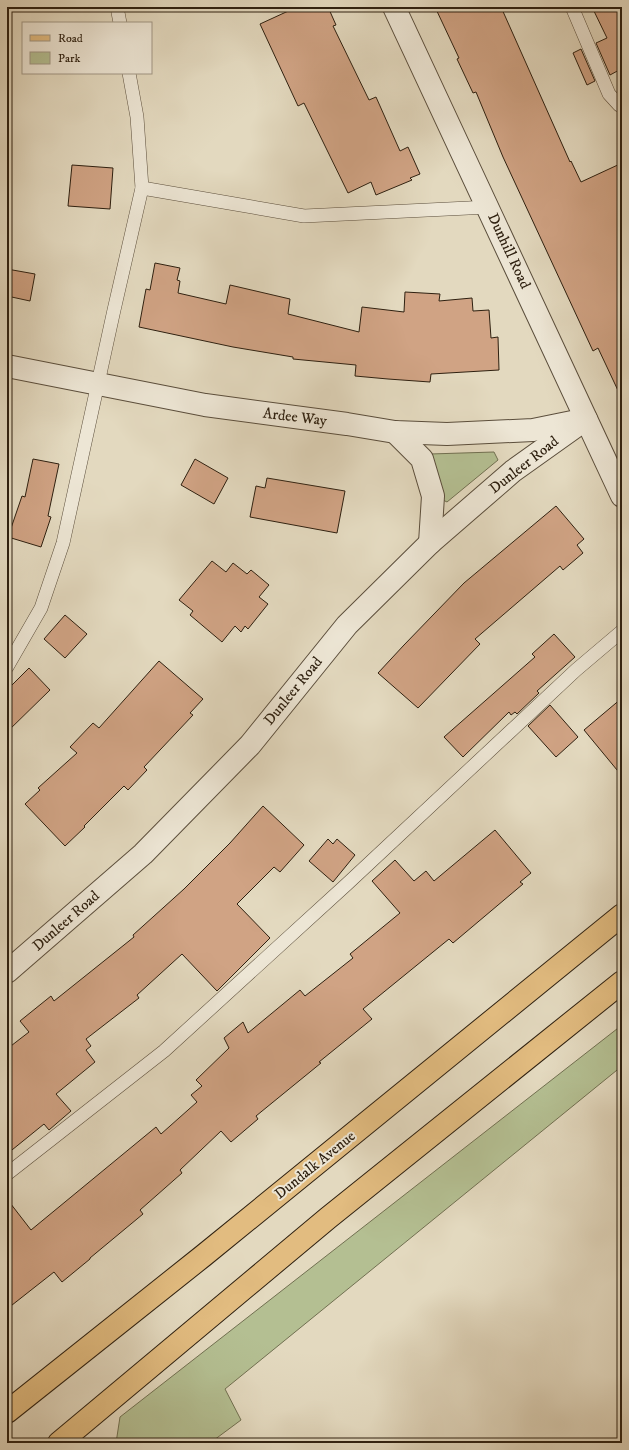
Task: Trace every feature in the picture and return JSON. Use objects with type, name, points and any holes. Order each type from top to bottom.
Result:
[{"type":"main road","name":"Dundalk Avenue","points":[[7,1412],[215,1246],[622,915]]},
{"type":"main road","points":[[70,1439],[328,1218],[622,982]]},
{"type":"street","name":"Dunhill Road","points":[[394,7],[489,207],[622,496]]},
{"type":"street","name":"Ardee Way","points":[[7,366],[205,405],[395,432],[447,434],[533,430],[586,419]]},
{"type":"street","name":"Dunleer Road","points":[[7,972],[143,854],[250,745],[346,625],[430,543],[513,471],[586,419]]},
{"type":"street","points":[[395,432],[422,459],[433,496],[430,543]]},
{"type":"lane","points":[[117,7],[120,22]]},
{"type":"lane","points":[[572,7],[609,94],[619,105],[622,106]]},
{"type":"lane","points":[[7,667],[41,608],[63,544],[142,188],[137,117],[129,74]]},
{"type":"lane","points":[[142,188],[304,216],[489,207]]},
{"type":"lane","points":[[7,1174],[164,1051],[352,879],[576,670],[622,631]]},
{"type":"green space","points":[[494,452],[498,460],[447,502],[441,499],[430,454]]},
{"type":"green space","points":[[622,1025],[622,1066],[225,1389],[241,1420],[210,1443],[116,1443],[120,1417]]},
{"type":"building","points":[[297,7],[328,7],[336,25],[333,26],[369,100],[376,97],[400,151],[408,147],[420,174],[410,178],[412,180],[376,195],[371,182],[348,193],[304,103],[298,106],[260,24]]},
{"type":"building","points":[[435,7],[501,7],[570,162],[571,161],[581,182],[622,163],[622,399],[598,348],[593,351],[503,157],[476,92],[473,93],[457,59],[459,58]]},
{"type":"building","points":[[592,7],[622,7],[622,70],[621,69],[610,75],[596,43],[607,38]]},
{"type":"building","points":[[581,49],[595,81],[587,85],[573,53]]},
{"type":"building","points":[[72,165],[113,168],[110,209],[68,206]]},
{"type":"building","points":[[155,263],[180,268],[177,280],[180,281],[178,293],[226,304],[230,285],[290,299],[288,314],[359,332],[362,307],[404,312],[405,292],[440,294],[439,301],[472,298],[473,311],[489,310],[491,338],[498,337],[499,370],[431,374],[430,382],[355,376],[356,365],[293,359],[293,357],[233,347],[139,327],[146,289],[150,290]]},
{"type":"building","points":[[7,269],[35,274],[30,301],[7,296]]},
{"type":"building","points":[[33,459],[59,464],[48,516],[51,517],[41,547],[8,537],[22,496],[25,497]]},
{"type":"building","points":[[195,459],[228,478],[214,504],[181,485]]},
{"type":"building","points":[[267,478],[345,491],[337,533],[250,517],[256,486],[265,488]]},
{"type":"building","points":[[556,506],[584,539],[577,545],[583,553],[563,570],[560,566],[475,639],[480,644],[418,708],[378,673],[464,583]]},
{"type":"building","points":[[212,561],[226,572],[233,563],[247,574],[251,570],[269,585],[259,597],[268,604],[248,629],[245,626],[241,632],[235,626],[222,642],[190,615],[193,611],[179,600]]},
{"type":"building","points":[[65,615],[87,634],[65,658],[44,639]]},
{"type":"building","points":[[554,634],[575,657],[537,691],[539,693],[517,714],[515,712],[511,715],[509,712],[463,757],[444,737],[535,657],[532,654]]},
{"type":"building","points":[[159,661],[203,699],[190,713],[193,715],[144,767],[147,770],[128,790],[124,786],[65,846],[25,804],[40,790],[38,788],[77,753],[70,747],[93,723],[99,728]]},
{"type":"building","points":[[29,668],[50,690],[7,732],[7,690]]},
{"type":"building","points":[[622,698],[622,776],[584,730]]},
{"type":"building","points":[[550,705],[578,737],[556,757],[528,726]]},
{"type":"building","points":[[263,806],[304,845],[280,872],[274,867],[237,904],[270,938],[217,991],[182,954],[137,995],[139,998],[86,1039],[91,1046],[86,1050],[95,1062],[56,1094],[71,1111],[49,1130],[44,1124],[7,1154],[7,1049],[29,1032],[20,1021],[51,996],[54,1001],[134,937],[133,935],[184,889],[230,843]]},
{"type":"building","points":[[495,830],[531,873],[520,882],[523,884],[453,943],[449,939],[363,1009],[372,1019],[256,1116],[258,1119],[231,1142],[221,1131],[180,1170],[182,1173],[140,1210],[143,1214],[90,1259],[62,1282],[54,1272],[7,1309],[7,1199],[31,1230],[156,1127],[161,1134],[197,1102],[191,1095],[202,1086],[196,1080],[229,1048],[224,1038],[243,1022],[248,1033],[300,990],[305,996],[353,958],[350,954],[400,913],[372,881],[395,860],[414,881],[426,871],[434,881]]},
{"type":"building","points":[[328,839],[333,844],[337,839],[355,855],[333,882],[309,861]]}]
